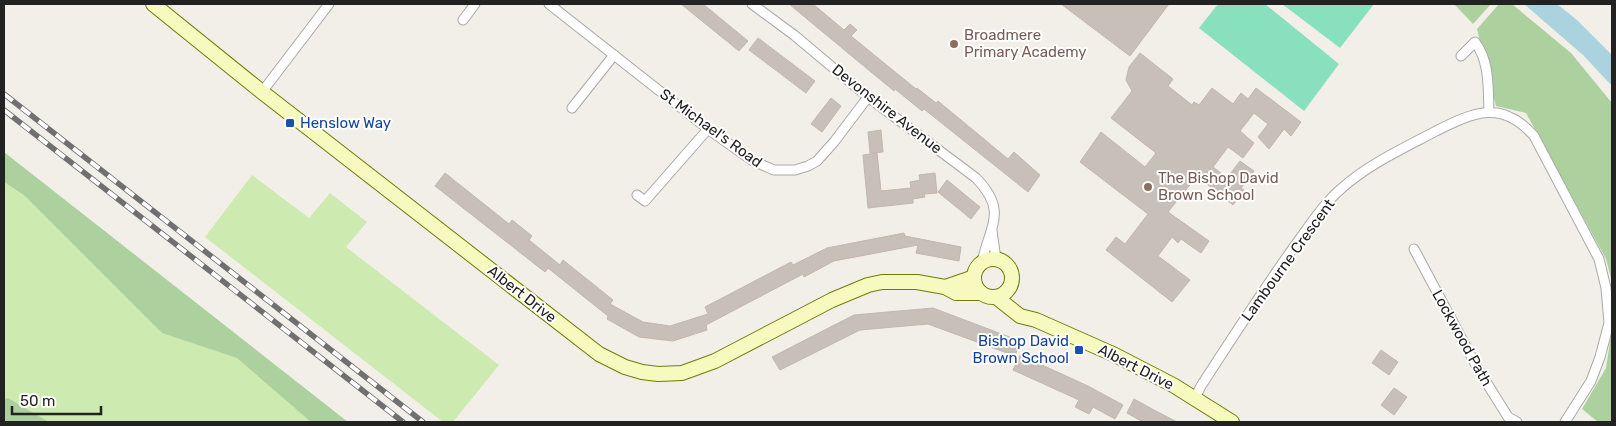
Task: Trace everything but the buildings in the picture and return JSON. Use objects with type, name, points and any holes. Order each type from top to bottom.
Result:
[{"type":"street","name":"Albert Drive","points":[[153,4],[262,92],[599,354],[625,367],[658,374],[693,370],[715,361],[832,300],[868,285],[882,282],[917,282],[945,287],[956,293],[981,293]]},
{"type":"street","points":[[262,92],[329,4]]},
{"type":"street","points":[[463,20],[475,4]]},
{"type":"street","name":"St Michael's Road","points":[[550,4],[708,129],[760,165],[774,170],[795,170],[808,166],[821,158],[868,97]]},
{"type":"street","name":"Devonshire Avenue","points":[[752,4],[868,97],[976,178],[987,190],[994,204],[992,231],[996,259]]},
{"type":"street","points":[[1461,56],[1474,42],[1479,48],[1486,65],[1488,112]]},
{"type":"street","points":[[572,108],[614,55]]},
{"type":"street","name":"Lambourne Crescent","points":[[1195,398],[1270,279],[1309,226],[1340,189],[1356,176],[1427,136],[1466,117],[1488,112],[1505,114],[1525,125],[1534,136],[1599,259],[1606,288],[1608,323],[1600,357],[1591,381],[1565,422]]},
{"type":"street","points":[[637,195],[646,201],[708,129]]},
{"type":"street","name":"Devonshire Avenue","points":[[982,262],[985,246],[992,231]]},
{"type":"street","name":"Lockwood Path","points":[[1414,249],[1478,369],[1508,417],[1517,422]]},
{"type":"street","points":[[996,259],[1008,266],[1012,280],[1001,294],[986,296],[976,286],[974,277],[976,269],[982,262],[996,259]]},
{"type":"street","name":"Albert Drive","points":[[945,287],[974,277]]},
{"type":"street","name":"Albert Drive","points":[[1001,294],[1036,320],[1115,355],[1195,398],[1232,422]]},
{"type":"green space","points":[[1218,4],[1265,4],[1339,64],[1304,111],[1199,28]]},
{"type":"green space","points":[[1282,4],[1374,4],[1340,48]]},
{"type":"green space","points":[[1454,4],[1491,4],[1473,24]]},
{"type":"green space","points":[[1499,4],[1512,4],[1571,53],[1612,103],[1612,282],[1606,259],[1526,113],[1496,106],[1477,29]]},
{"type":"green space","points":[[4,152],[348,422],[311,422],[237,358],[162,333],[24,195],[4,182]]},
{"type":"green space","points":[[4,161],[342,422],[4,422]]},
{"type":"green space","points":[[252,175],[309,218],[330,193],[367,222],[346,247],[499,365],[453,422],[443,422],[205,237]]},
{"type":"green space","points":[[1612,328],[1612,422],[1598,422],[1582,409],[1606,368]]},
{"type":"green space","points":[[8,398],[49,422],[4,422],[4,399]]},
{"type":"water","points":[[1524,4],[1557,4],[1577,20],[1612,55],[1612,86],[1583,55]]},
{"type":"railway","points":[[4,94],[423,422]]},
{"type":"railway","points":[[4,110],[403,422]]},
{"type":"place","name":"Broadmere Primary Academy","points":[[954,44]]},
{"type":"place","name":"Henslow Way","points":[[290,123]]},
{"type":"place","name":"The Bishop David Brown School","points":[[1148,187]]},
{"type":"place","name":"Bishop David Brown School","points":[[1079,350]]}]
